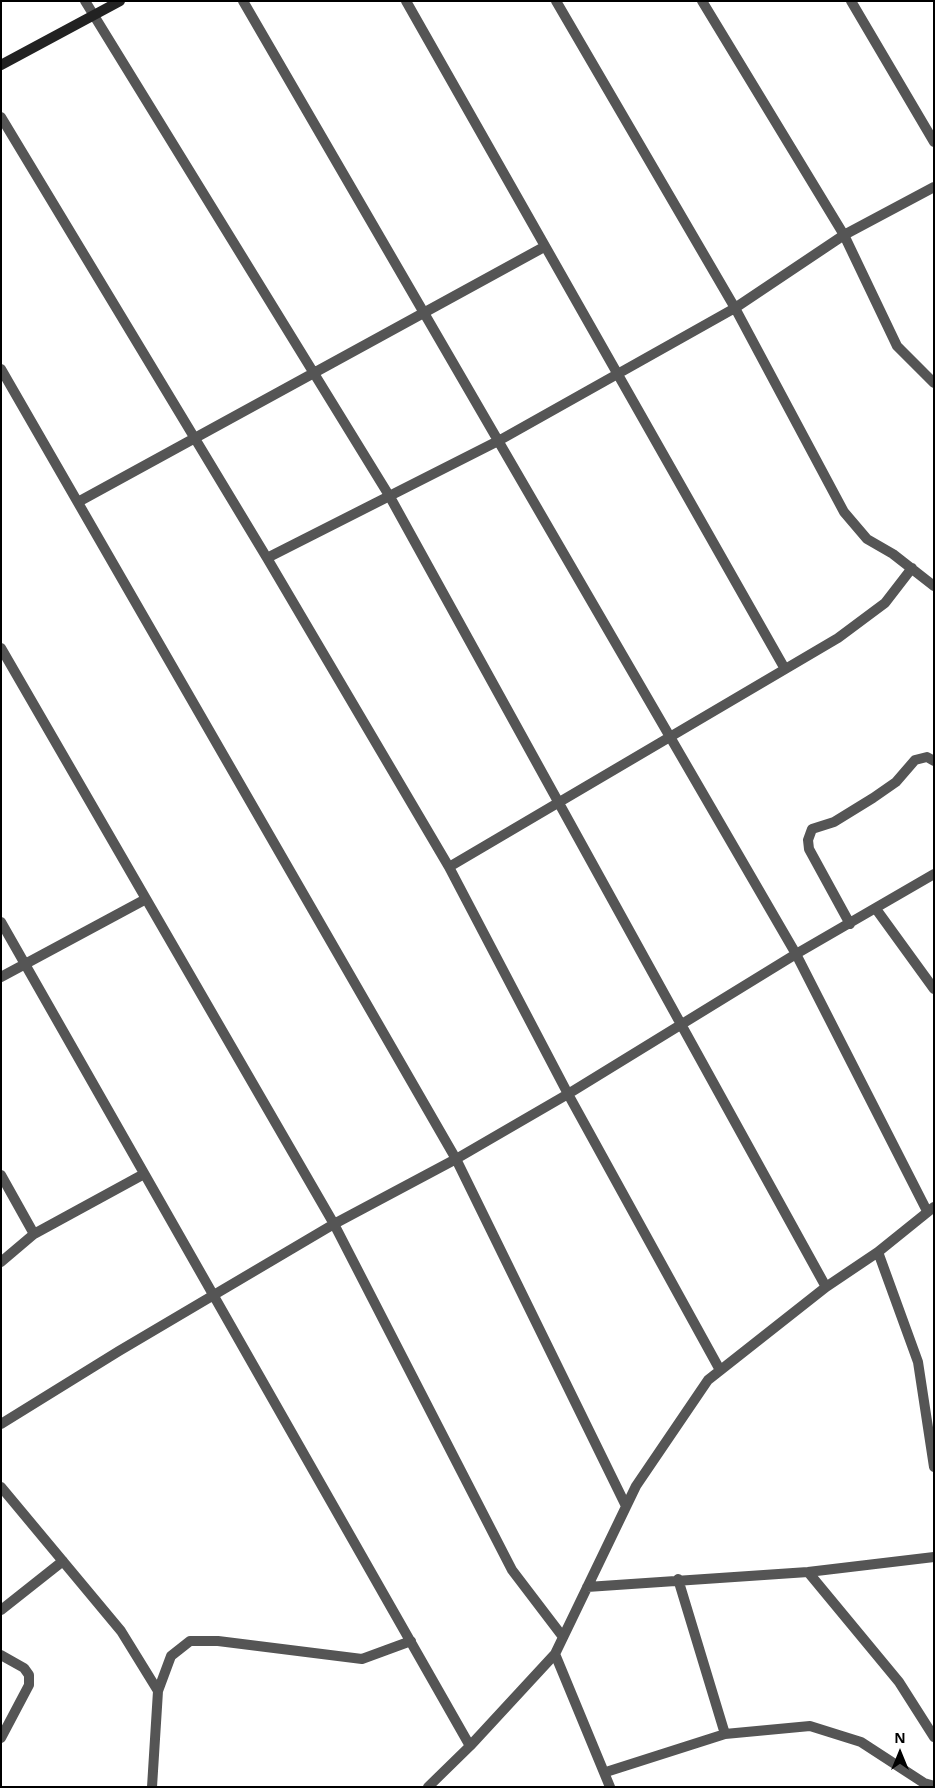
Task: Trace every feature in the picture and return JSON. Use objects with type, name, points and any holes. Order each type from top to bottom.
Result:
[{"type":"main road","points":[[1,65],[120,1]]},
{"type":"street","points":[[85,1],[390,497],[826,1287]]},
{"type":"street","points":[[243,1],[500,440],[796,954],[931,1209],[878,1252],[826,1287],[708,1380],[636,1486],[555,1654],[470,1746],[428,1787]]},
{"type":"street","points":[[406,1],[785,670]]},
{"type":"street","points":[[556,1],[735,308],[844,512],[867,539],[912,568],[934,586]]},
{"type":"street","points":[[702,1],[844,235],[897,346],[930,380],[934,369]]},
{"type":"street","points":[[851,1],[934,142]]},
{"type":"street","points":[[1,117],[267,558],[449,867],[568,1094],[720,1370]]},
{"type":"street","points":[[267,558],[500,440],[735,308],[844,235],[934,187]]},
{"type":"street","points":[[78,502],[544,247]]},
{"type":"street","points":[[1,369],[456,1159],[626,1506]]},
{"type":"street","points":[[449,867],[838,638],[885,603],[912,568]]},
{"type":"street","points":[[1,648],[334,1224],[512,1570],[564,1637]]},
{"type":"street","points":[[850,924],[809,849],[808,840],[812,829],[834,822],[896,782],[915,760],[927,757],[934,761]]},
{"type":"street","points":[[1,1424],[334,1224],[456,1159],[568,1094],[796,954],[934,874]]},
{"type":"street","points":[[1,977],[146,899]]},
{"type":"street","points":[[876,909],[934,989]]},
{"type":"street","points":[[1,922],[470,1746]]},
{"type":"street","points":[[1,1262],[34,1234],[144,1174]]},
{"type":"street","points":[[1,1175],[34,1234]]},
{"type":"street","points":[[878,1252],[918,1362],[933,1462]]},
{"type":"street","points":[[1,1487],[121,1631],[158,1691]]},
{"type":"street","points":[[587,1587],[808,1572],[934,1557]]},
{"type":"street","points":[[1,1610],[63,1561]]},
{"type":"street","points":[[808,1572],[899,1682],[934,1737]]},
{"type":"street","points":[[678,1580],[725,1734]]},
{"type":"street","points":[[152,1787],[158,1691],[171,1656],[190,1641],[218,1642],[362,1659],[411,1641]]},
{"type":"street","points":[[1,1654],[24,1668],[29,1675],[29,1685],[1,1738]]},
{"type":"street","points":[[555,1654],[606,1772],[610,1787]]},
{"type":"street","points":[[606,1772],[725,1734],[810,1726],[861,1742],[924,1783],[934,1786]]}]
